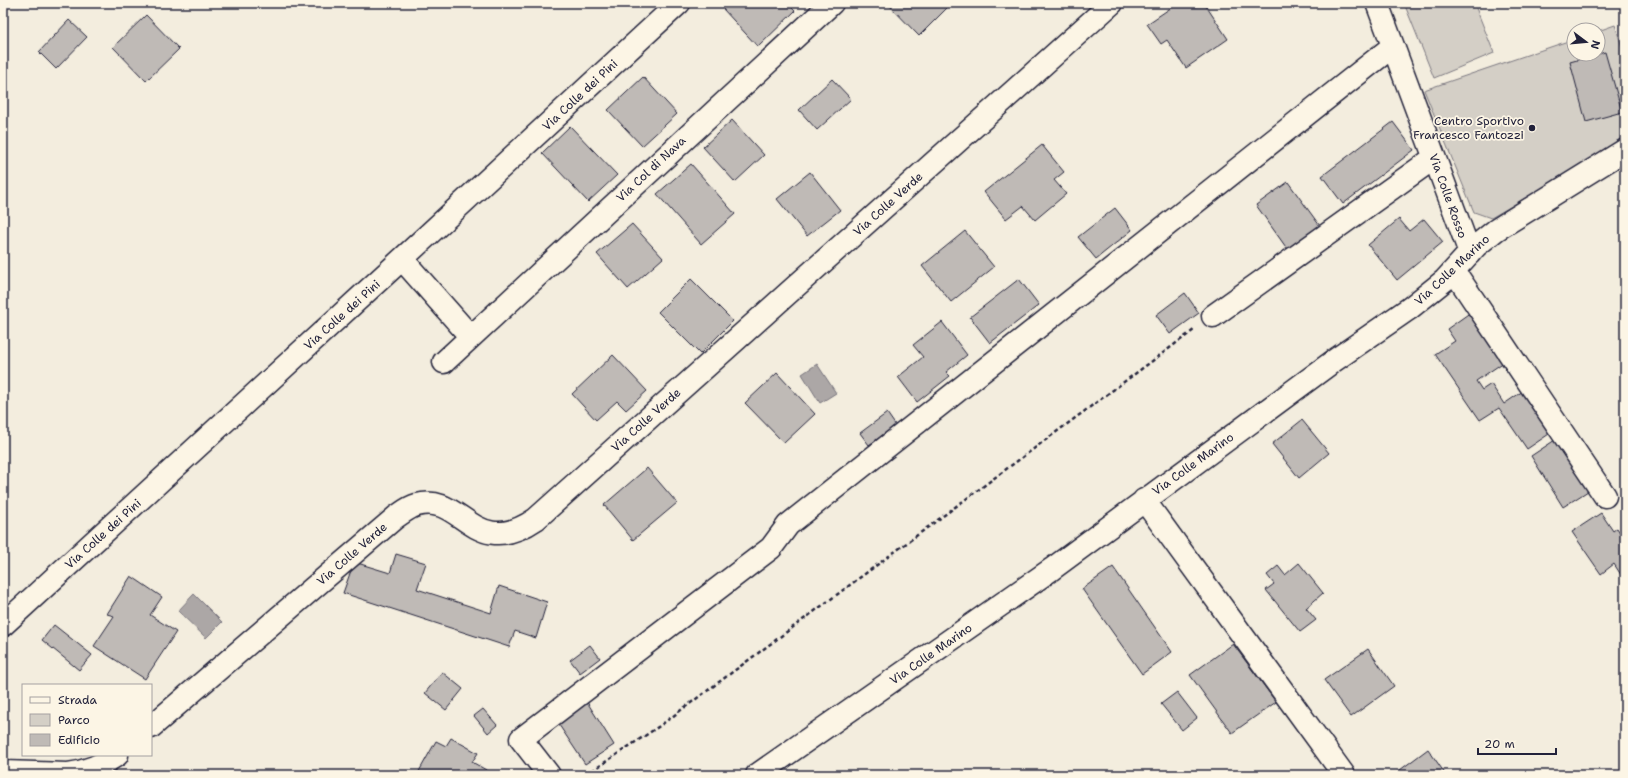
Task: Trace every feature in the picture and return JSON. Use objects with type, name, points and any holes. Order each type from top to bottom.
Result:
[{"type":"street","name":"Via Colle dei Pini","points":[[3,625],[679,3]]},
{"type":"street","name":"Via Col di Nava","points":[[444,362],[470,336],[832,3]]},
{"type":"street","name":"Via Colle Verde","points":[[152,726],[396,517],[408,509],[417,505],[429,503],[451,511],[478,529],[496,534],[517,530],[536,519],[1112,3]]},
{"type":"street","name":"Via Colle Rosso","points":[[1377,3],[1470,253]]},
{"type":"street","points":[[549,775],[521,739],[771,548],[788,525],[1392,46]]},
{"type":"street","name":"Via Colle Marino","points":[[757,775],[1052,569],[1335,360],[1410,308],[1454,271],[1470,253],[1496,230],[1625,150]]},
{"type":"street","points":[[1213,316],[1434,158]]},
{"type":"street","points":[[402,259],[470,336]]},
{"type":"street","points":[[1454,271],[1605,496]]},
{"type":"street","points":[[1144,500],[1344,775]]},
{"type":"street","points":[[3,772],[79,773],[115,756]]},
{"type":"path","points":[[586,775],[661,725],[1213,316]]},
{"type":"green space","points":[[1404,3],[1474,3],[1494,53],[1434,78]]},
{"type":"green space","name":"Centro Sportivo Francesco Fantozzi","points":[[1615,25],[1625,56],[1625,140],[1491,218],[1474,212],[1424,90],[1566,42],[1566,62],[1606,62],[1606,28]]},
{"type":"shaded area","points":[[817,364],[836,393],[820,403],[802,374]]},
{"type":"shaded area","points":[[194,594],[222,622],[206,638],[178,611]]},
{"type":"building","points":[[729,3],[787,3],[795,11],[758,47],[723,9]]},
{"type":"building","points":[[887,3],[952,3],[919,36]]},
{"type":"building","points":[[1038,3],[1048,3],[1043,8]]},
{"type":"building","points":[[1178,3],[1193,3],[1195,7],[1201,3],[1204,3],[1228,39],[1186,68],[1167,40],[1161,44],[1147,24]]},
{"type":"building","points":[[146,15],[179,49],[146,81],[113,47]]},
{"type":"building","points":[[69,20],[87,37],[56,69],[39,52]]},
{"type":"building","points":[[1606,56],[1622,112],[1586,122],[1570,62],[1606,62]]},
{"type":"building","points":[[643,77],[677,114],[642,146],[608,110]]},
{"type":"building","points":[[832,79],[851,99],[817,130],[799,110]]},
{"type":"building","points":[[732,120],[764,155],[735,182],[703,147]]},
{"type":"building","points":[[1393,122],[1414,150],[1343,204],[1322,176]]},
{"type":"building","points":[[570,126],[617,175],[588,202],[542,153]]},
{"type":"building","points":[[1042,145],[1064,172],[1054,180],[1066,194],[1035,220],[1023,206],[1006,219],[984,192]]},
{"type":"building","points":[[691,164],[735,214],[701,244],[657,194]]},
{"type":"building","points":[[810,172],[840,210],[807,236],[777,199]]},
{"type":"building","points":[[1288,182],[1320,226],[1288,250],[1256,205]]},
{"type":"building","points":[[1115,208],[1132,230],[1096,259],[1078,237]]},
{"type":"building","points":[[1399,219],[1409,231],[1424,219],[1443,242],[1397,280],[1368,245]]},
{"type":"building","points":[[632,224],[663,258],[628,289],[597,254]]},
{"type":"building","points":[[965,231],[994,267],[951,302],[922,266]]},
{"type":"building","points":[[691,279],[733,321],[700,354],[658,312]]},
{"type":"building","points":[[1019,279],[1039,305],[990,343],[970,317]]},
{"type":"building","points":[[1185,293],[1199,313],[1170,334],[1156,315]]},
{"type":"building","points":[[1471,312],[1504,362],[1476,381],[1482,390],[1491,384],[1504,404],[1523,391],[1552,432],[1527,449],[1499,408],[1480,420],[1435,354],[1455,341],[1447,329]]},
{"type":"building","points":[[942,322],[967,355],[946,372],[950,376],[917,402],[898,377],[923,357],[913,345]]},
{"type":"building","points":[[613,355],[647,391],[626,410],[617,401],[596,420],[572,394]]},
{"type":"building","points":[[777,373],[815,414],[784,443],[745,403]]},
{"type":"building","points":[[887,413],[896,426],[869,445],[860,433]]},
{"type":"building","points":[[1302,420],[1329,453],[1299,478],[1272,444]]},
{"type":"building","points":[[1555,440],[1588,491],[1563,507],[1531,456]]},
{"type":"building","points":[[647,468],[677,503],[633,540],[604,505]]},
{"type":"building","points":[[1601,513],[1613,531],[1617,528],[1625,540],[1625,581],[1614,564],[1601,574],[1572,532]]},
{"type":"building","points":[[396,554],[426,563],[417,589],[491,613],[499,586],[547,602],[536,638],[515,631],[509,647],[343,593],[354,562],[390,573]]},
{"type":"building","points":[[1299,563],[1323,593],[1306,608],[1316,620],[1300,632],[1266,590],[1274,584],[1267,575],[1278,566],[1285,575]]},
{"type":"building","points":[[1113,567],[1172,652],[1142,674],[1082,589]]},
{"type":"building","points":[[131,576],[162,597],[150,615],[176,632],[145,679],[94,646],[114,616],[107,614]]},
{"type":"building","points":[[54,625],[92,655],[79,670],[42,640]]},
{"type":"building","points":[[1233,644],[1276,702],[1232,733],[1190,675]]},
{"type":"building","points":[[590,645],[600,658],[580,673],[570,660]]},
{"type":"building","points":[[1368,649],[1394,686],[1351,717],[1324,680]]},
{"type":"building","points":[[442,672],[463,689],[446,710],[425,693]]},
{"type":"building","points":[[1177,692],[1197,718],[1182,730],[1161,704]]},
{"type":"building","points":[[587,702],[614,745],[585,764],[557,722]]},
{"type":"building","points":[[483,709],[497,725],[488,733],[474,716]]},
{"type":"building","points":[[451,738],[478,753],[472,762],[495,775],[417,775],[436,741],[446,746]]},
{"type":"building","points":[[1428,749],[1446,775],[1397,775],[1396,773]]},
{"type":"place","name":"Centro Sportivo Francesco Fantozzi","points":[[1532,128]]}]
